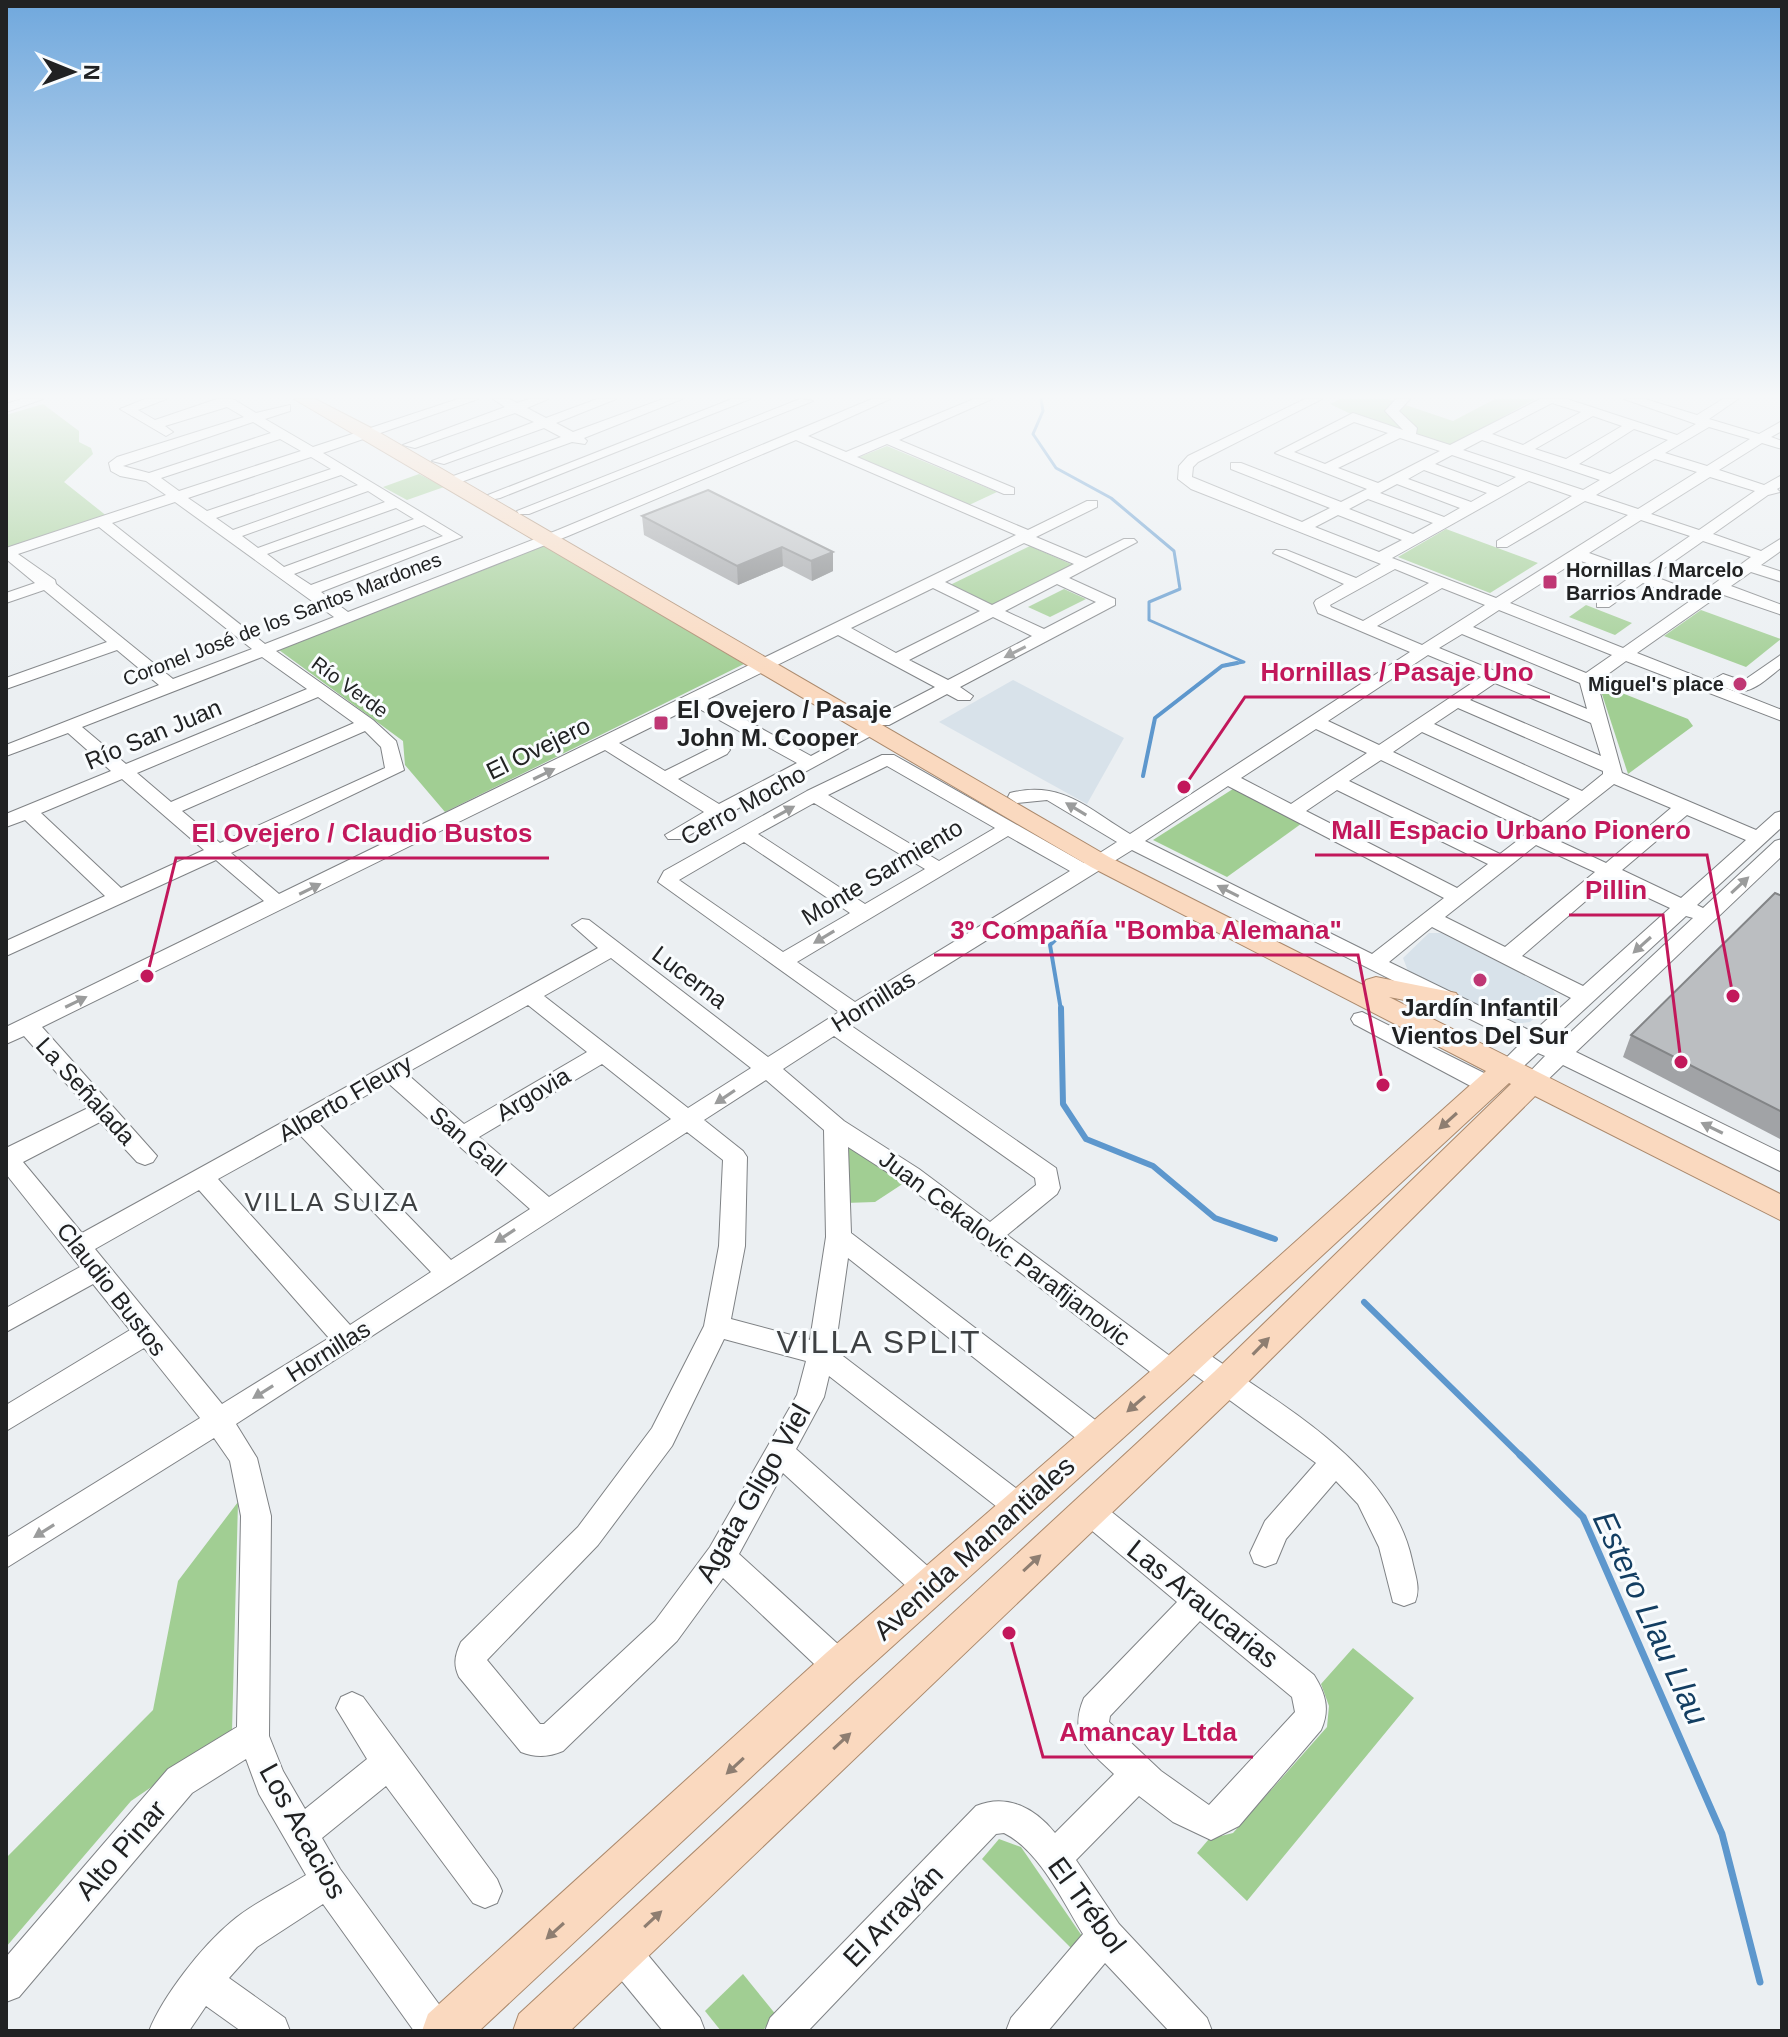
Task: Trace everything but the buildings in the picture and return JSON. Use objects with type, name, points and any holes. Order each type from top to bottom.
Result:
[{"type":"main road","points":[[483,494],[768,663],[1107,857],[1782,1190]]},
{"type":"main road","points":[[495,495],[524,511],[556,536]]},
{"type":"main road","points":[[877,726],[1017,797],[1107,857],[1375,974],[1446,999]]},
{"type":"main road","points":[[1375,974],[1527,1065],[1782,1209]]},
{"type":"main road","name":"Avenida Manantiales","points":[[445,2031],[840,1667],[1181,1364],[1527,1065]]},
{"type":"main road","name":"Avenida Manantiales","points":[[536,2031],[1226,1382],[1527,1065]]},
{"type":"street","points":[[173,494],[346,618]]},
{"type":"street","points":[[7,553],[186,494]]},
{"type":"street","points":[[206,516],[270,494]]},
{"type":"street","points":[[232,535],[346,494]]},
{"type":"street","points":[[310,591],[450,558],[455,537],[385,494]]},
{"type":"street","points":[[524,511],[590,494]]},
{"type":"street","name":"Coronel José de los Santos Mardones","points":[[6,751],[346,618],[450,558],[556,536],[626,494]]},
{"type":"street","points":[[981,494],[995,498]]},
{"type":"street","points":[[988,494],[995,498],[1025,536],[1087,564]]},
{"type":"street","points":[[1216,494],[1782,716]]},
{"type":"street","points":[[1305,494],[1413,539]]},
{"type":"street","points":[[1302,528],[1367,494]]},
{"type":"street","points":[[1380,494],[1444,522]]},
{"type":"street","points":[[1436,494],[1471,507]]},
{"type":"street","points":[[1495,494],[1413,539],[1357,584],[1322,603],[1324,610],[1600,720]]},
{"type":"street","name":"Hornillas","points":[[6,1554],[347,1340],[546,1209],[691,1120],[844,1018],[1107,857],[1460,627],[1672,494]]},
{"type":"street","points":[[1603,604],[1759,494]]},
{"type":"street","points":[[1502,544],[1583,495],[1701,535],[1770,553],[1782,577]]},
{"type":"street","points":[[257,553],[398,502]]},
{"type":"street","name":"El Ovejero","points":[[6,1036],[1092,504]]},
{"type":"street","points":[[284,572],[426,519]]},
{"type":"street","name":"Río Verde","points":[[102,522],[263,650],[367,724],[390,745],[395,770],[218,852]]},
{"type":"street","points":[[895,660],[1129,542]]},
{"type":"street","points":[[7,553],[49,583],[171,686]]},
{"type":"street","points":[[1281,553],[1357,584]]},
{"type":"street","points":[[1588,680],[1770,553]]},
{"type":"street","points":[[1577,554],[1703,600]]},
{"type":"street","points":[[675,835],[1109,602],[1056,578]]},
{"type":"street","points":[[932,582],[1045,636]]},
{"type":"street","points":[[1364,627],[1441,582]]},
{"type":"street","points":[[6,598],[49,583]]},
{"type":"street","points":[[1720,588],[1782,610]]},
{"type":"street","points":[[1460,627],[1588,680]]},
{"type":"street","points":[[838,628],[964,696]]},
{"type":"street","points":[[6,684],[120,643]]},
{"type":"street","points":[[1656,653],[1745,688],[1782,659]]},
{"type":"street","points":[[1293,811],[1494,676]]},
{"type":"street","points":[[1588,680],[1613,772]]},
{"type":"street","name":"Río San Juan","points":[[6,821],[318,691]]},
{"type":"street","points":[[695,699],[811,763]]},
{"type":"street","points":[[1457,701],[1684,807],[1758,838]]},
{"type":"street","points":[[1316,722],[1706,917]]},
{"type":"street","points":[[169,810],[367,724]]},
{"type":"street","points":[[1421,725],[1583,798]]},
{"type":"street","points":[[70,726],[279,904]]},
{"type":"street","points":[[606,743],[718,812]]},
{"type":"street","points":[[664,779],[721,750]]},
{"type":"street","name":"Cerro Mocho","points":[[784,961],[668,882],[668,879],[814,795],[888,759],[1008,828]]},
{"type":"street","points":[[1375,974],[1430,918],[1613,772]]},
{"type":"street","points":[[1228,779],[1457,896]]},
{"type":"street","points":[[1336,782],[1500,862]]},
{"type":"street","points":[[814,795],[937,868]]},
{"type":"street","points":[[1507,957],[1684,807]]},
{"type":"street","points":[[28,812],[118,897]]},
{"type":"street","points":[[1527,1065],[1585,996],[1782,817]]},
{"type":"street","points":[[1008,828],[1107,857]]},
{"type":"street","name":"Monte Sarmiento","points":[[784,961],[1008,828]]},
{"type":"street","points":[[744,834],[865,913]]},
{"type":"street","points":[[1527,1065],[1706,917],[1781,847]]},
{"type":"street","points":[[7,946],[218,852]]},
{"type":"street","points":[[1430,918],[1585,996]]},
{"type":"street","name":"Lucerna","points":[[582,925],[767,1068]]},
{"type":"street","name":"Alberto Fleury","points":[[79,1246],[611,949]]},
{"type":"street","points":[[784,961],[844,1018],[1047,1174],[1048,1188],[989,1236]]},
{"type":"street","points":[[528,994],[735,1157],[732,1246],[717,1326],[821,1354],[1020,1508]]},
{"type":"street","points":[[1446,999],[1527,1065]]},
{"type":"street","points":[[1362,1019],[1527,1065],[1782,1163]]},
{"type":"street","name":"La Señalada","points":[[28,1026],[145,1156]]},
{"type":"street","name":"Argovia","points":[[462,1136],[604,1052]]},
{"type":"street","points":[[767,1068],[836,1127]]},
{"type":"street","name":"San Gall","points":[[390,1072],[546,1209]]},
{"type":"street","points":[[7,1159],[103,1110]]},
{"type":"street","points":[[303,1123],[448,1273]]},
{"type":"street","name":"Juan Cekalovic Parafijanovic","points":[[836,1127],[910,1175],[989,1236],[1181,1364],[1226,1382],[1335,1461],[1368,1495],[1375,1508],[1394,1545],[1404,1592]]},
{"type":"street","name":"Agata Gligo Viel","points":[[717,1326],[662,1437],[624,1491],[588,1536],[472,1653],[470,1666],[533,1741],[551,1740],[666,1631],[721,1557],[810,1397],[821,1354],[839,1237],[836,1127]]},
{"type":"street","name":"Claudio Bustos","points":[[7,1159],[218,1420]]},
{"type":"street","points":[[203,1178],[347,1340]]},
{"type":"street","points":[[839,1237],[1097,1438]]},
{"type":"street","points":[[6,1321],[97,1269]]},
{"type":"street","points":[[6,1419],[146,1333]]},
{"type":"street","name":"Los Acacios","points":[[218,1420],[243,1458],[256,1516],[253,1736],[271,1782],[328,1881],[436,2031]]},
{"type":"street","points":[[781,1454],[930,1588]]},
{"type":"street","points":[[1265,1553],[1275,1530],[1335,1461]]},
{"type":"street","name":"Las Araucarias","points":[[1088,1510],[1303,1686],[1312,1702],[1310,1719],[1227,1814],[1211,1823],[1197,1820],[1138,1773]]},
{"type":"street","points":[[721,1557],[840,1667]]},
{"type":"street","points":[[1054,1858],[1138,1773],[1098,1736],[1092,1727],[1095,1709],[1199,1600]]},
{"type":"street","points":[[352,1708],[485,1891]]},
{"type":"street","name":"Alto Pinar","points":[[6,1984],[180,1781],[253,1736]]},
{"type":"street","points":[[301,1834],[389,1762]]},
{"type":"street","name":"El Trébol","points":[[1010,1817],[1018,1821],[1054,1858],[1105,1936],[1194,2031]]},
{"type":"street","name":"El Arrayán","points":[[783,2031],[988,1818],[1010,1817]]},
{"type":"street","points":[[167,2031],[202,1981],[244,1934],[328,1881]]},
{"type":"street","points":[[1024,2031],[1105,1936]]},
{"type":"street","points":[[620,1950],[687,2031]]},
{"type":"street","points":[[202,1981],[272,2031]]},
{"type":"shaded area","points":[[1013,680],[1124,738],[1087,804],[939,722]]},
{"type":"shaded area","name":"Jardín Infantil Vientos Del Sur","points":[[1429,933],[1441,933],[1552,989],[1558,998],[1530,1022],[1514,1024],[1408,971],[1403,958]]},
{"type":"green space","points":[[6,494],[79,494],[108,517],[6,551]]},
{"type":"green space","points":[[396,494],[424,494],[407,500]]},
{"type":"green space","points":[[940,494],[993,494],[967,506]]},
{"type":"green space","points":[[1446,529],[1538,563],[1490,593],[1398,557]]},
{"type":"green space","points":[[546,545],[744,664],[445,812],[405,765],[403,741],[279,650]]},
{"type":"green space","points":[[1030,546],[1073,565],[992,606],[948,586]]},
{"type":"green space","points":[[1064,589],[1086,599],[1050,617],[1028,607]]},
{"type":"green space","points":[[1586,605],[1632,623],[1615,635],[1569,617]]},
{"type":"green space","points":[[1701,610],[1781,639],[1746,667],[1664,636]]},
{"type":"green space","points":[[1604,686],[1688,719],[1693,726],[1628,774],[1600,688]]},
{"type":"green space","points":[[1236,787],[1305,821],[1227,877],[1153,840]]},
{"type":"green space","points":[[851,1142],[904,1183],[875,1202],[845,1203],[843,1146]]},
{"type":"green space","points":[[238,1502],[232,1732],[131,1801],[6,1947],[6,1858],[153,1710],[178,1581]]},
{"type":"green space","points":[[1353,1648],[1414,1698],[1247,1901],[1197,1853],[1209,1839],[1233,1833],[1327,1727],[1329,1706],[1321,1684]]},
{"type":"green space","points":[[999,1839],[1021,1847],[1082,1936],[1073,1950],[982,1859]]},
{"type":"green space","points":[[743,1974],[777,2016],[762,2031],[721,2031],[705,2011]]},
{"type":"waterway","name":"Estero Llau Llau","points":[[1104,494],[1174,551],[1180,589],[1149,602],[1149,620],[1244,662],[1232,664]]},
{"type":"waterway","name":"Estero Llau Llau","points":[[1232,664],[1237,663]]},
{"type":"waterway","name":"Estero Llau Llau","points":[[1143,776],[1155,718],[1222,666],[1232,664]]},
{"type":"waterway","name":"Estero Llau Llau","points":[[1226,665],[1232,664]]},
{"type":"waterway","name":"Estero Llau Llau","points":[[1061,1010],[1050,945],[1073,923]]},
{"type":"waterway","name":"Estero Llau Llau","points":[[1061,1008],[1063,1104],[1086,1139],[1153,1166],[1215,1218],[1275,1239]]},
{"type":"waterway","name":"Estero Llau Llau","points":[[1364,1302],[1522,1457]]},
{"type":"waterway","name":"Estero Llau Llau","points":[[1520,1455],[1583,1517],[1722,1834],[1760,1982]]},
{"type":"place","name":"Hornillas / Marcelo Barrios Andrade","points":[[1550,582]]},
{"type":"place","name":"Miguel's place","points":[[1740,684]]},
{"type":"place","name":"El Ovejero / Pasaje John M. Cooper","points":[[661,723]]},
{"type":"place","name":"Hornillas / Pasaje Uno","points":[[1184,787]]},
{"type":"place","name":"El Ovejero / Claudio Bustos","points":[[147,976]]},
{"type":"place","name":"Jardín Infantil Vientos Del Sur","points":[[1480,980]]},
{"type":"place","name":"Mall Espacio Urbano Pionero","points":[[1733,996]]},
{"type":"place","name":"Pillin","points":[[1681,1062]]},
{"type":"place","name":"3º Compañía \"Bomba Alemana\"","points":[[1383,1085]]},
{"type":"place","name":"Amancay Ltda","points":[[1009,1633]]},
{"type":"district","name":"VILLA SUIZA","points":[[332,1202]]},
{"type":"district","name":"VILLA SPLIT","points":[[879,1342]]}]
